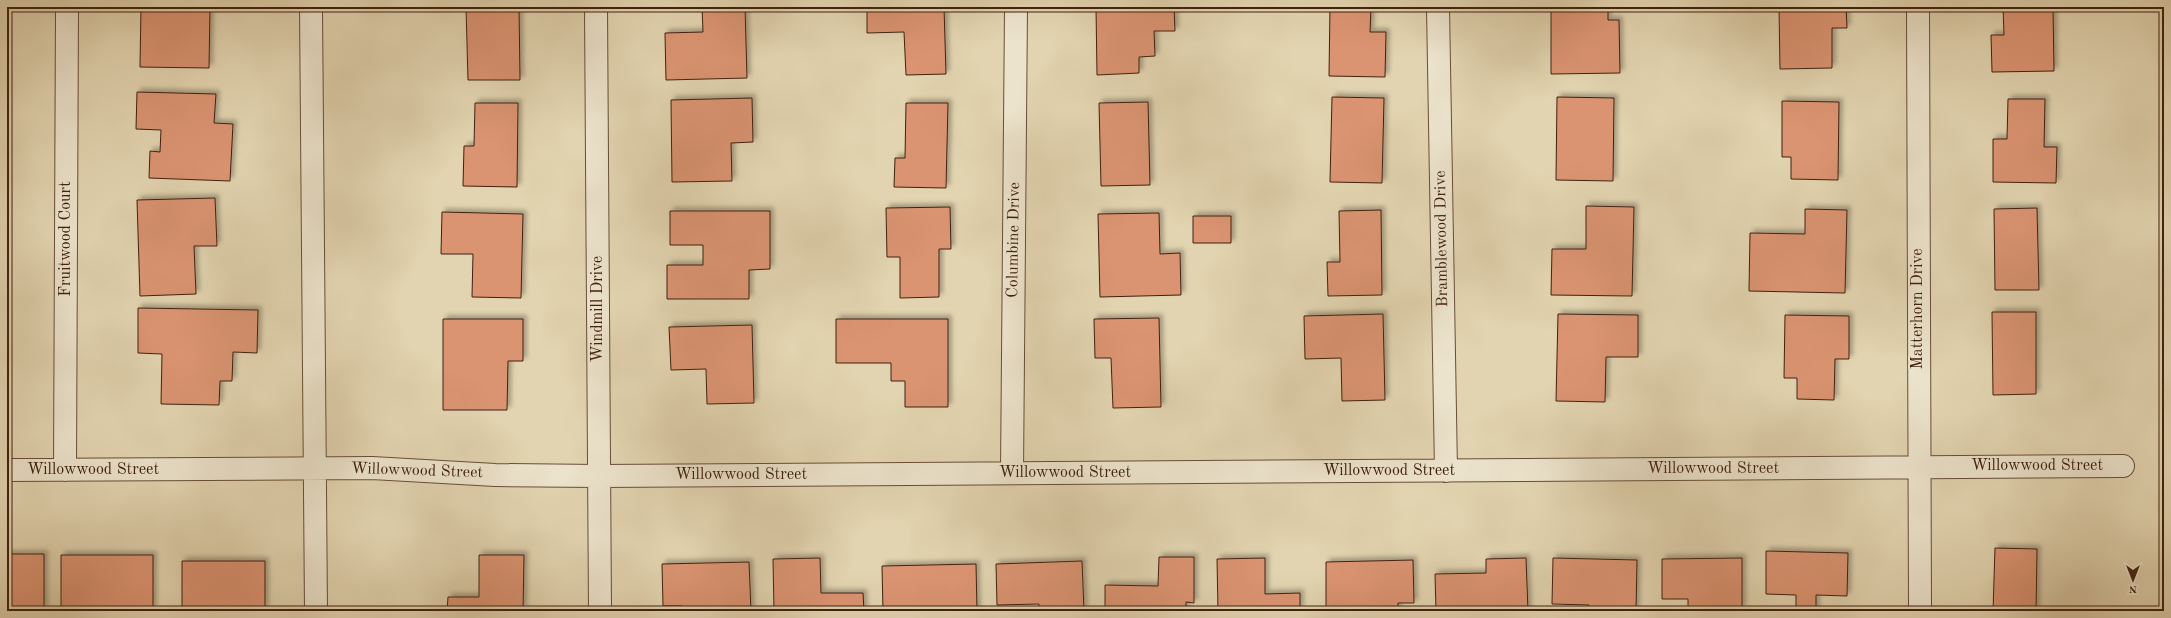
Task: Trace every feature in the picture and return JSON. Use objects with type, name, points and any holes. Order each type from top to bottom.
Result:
[{"type":"street","name":"Fruitwood Court","points":[[65,470],[67,7]]},
{"type":"street","points":[[310,7],[313,468],[316,611]]},
{"type":"street","name":"Windmill Drive","points":[[596,7],[600,611]]},
{"type":"street","name":"Columbine Drive","points":[[1012,473],[1016,7]]},
{"type":"street","name":"Bramblewood Drive","points":[[1438,7],[1446,471]]},
{"type":"street","name":"Matterhorn Drive","points":[[1918,7],[1918,467],[1920,611]]},
{"type":"street","name":"Willowwood Street","points":[[7,470],[372,468],[495,475],[599,476],[2123,466]]},
{"type":"building","points":[[141,7],[210,7],[209,68],[140,67]]},
{"type":"building","points":[[466,7],[519,7],[520,80],[468,80]]},
{"type":"building","points":[[702,7],[745,7],[747,78],[666,80],[665,33],[703,32]]},
{"type":"building","points":[[867,7],[944,7],[946,74],[906,75],[904,32],[867,33]]},
{"type":"building","points":[[1096,7],[1174,7],[1175,31],[1154,31],[1155,56],[1139,57],[1139,73],[1097,75]]},
{"type":"building","points":[[1330,7],[1371,7],[1370,32],[1386,32],[1385,77],[1329,76]]},
{"type":"building","points":[[1551,7],[1608,7],[1608,20],[1619,20],[1620,73],[1551,74]]},
{"type":"building","points":[[1779,7],[1846,7],[1847,28],[1832,28],[1832,68],[1780,69]]},
{"type":"building","points":[[2003,7],[2053,7],[2054,71],[1992,72],[1991,35],[2004,35]]},
{"type":"building","points":[[137,92],[216,94],[214,123],[233,124],[230,181],[149,178],[150,151],[160,152],[161,130],[136,129]]},
{"type":"building","points":[[1332,97],[1384,98],[1382,183],[1330,182]]},
{"type":"building","points":[[1557,97],[1614,98],[1613,181],[1556,180]]},
{"type":"building","points":[[752,98],[753,142],[731,143],[732,181],[672,182],[671,100]]},
{"type":"building","points":[[2008,99],[2045,99],[2044,147],[2057,147],[2056,183],[1993,182],[1993,139],[2007,139]]},
{"type":"building","points":[[1782,101],[1839,102],[1838,180],[1791,179],[1791,157],[1782,157]]},
{"type":"building","points":[[1148,102],[1150,185],[1101,186],[1099,103]]},
{"type":"building","points":[[475,103],[518,103],[517,187],[463,186],[464,146],[474,146]]},
{"type":"building","points":[[906,103],[948,103],[946,188],[894,187],[895,158],[905,158]]},
{"type":"building","points":[[215,198],[217,246],[194,246],[196,294],[140,296],[137,200]]},
{"type":"building","points":[[1586,206],[1634,207],[1632,296],[1551,295],[1552,249],[1586,249]]},
{"type":"building","points":[[950,207],[951,249],[939,249],[939,297],[900,298],[900,257],[887,257],[886,208]]},
{"type":"building","points":[[2037,208],[2039,290],[1995,290],[1994,209]]},
{"type":"building","points":[[1805,209],[1847,210],[1845,293],[1749,291],[1750,233],[1805,234]]},
{"type":"building","points":[[1381,210],[1382,295],[1328,296],[1327,262],[1340,262],[1339,211]]},
{"type":"building","points":[[670,211],[770,211],[770,269],[749,270],[749,299],[667,299],[667,265],[703,265],[703,245],[670,245]]},
{"type":"building","points":[[442,212],[523,214],[521,298],[472,297],[473,254],[441,254]]},
{"type":"building","points":[[1159,213],[1160,254],[1180,253],[1181,295],[1100,297],[1098,214]]},
{"type":"building","points":[[1193,216],[1231,216],[1231,243],[1193,243]]},
{"type":"building","points":[[138,308],[258,310],[257,353],[233,352],[232,381],[220,381],[219,405],[161,404],[162,354],[138,353]]},
{"type":"building","points":[[1992,312],[2036,312],[2036,394],[1993,395]]},
{"type":"building","points":[[1383,314],[1385,400],[1342,401],[1341,358],[1305,359],[1304,316]]},
{"type":"building","points":[[1558,314],[1638,315],[1638,357],[1606,357],[1605,402],[1556,401]]},
{"type":"building","points":[[1785,315],[1849,316],[1849,359],[1835,359],[1834,400],[1797,399],[1797,378],[1784,378]]},
{"type":"building","points":[[1159,318],[1161,407],[1113,408],[1111,358],[1095,358],[1094,319]]},
{"type":"building","points":[[443,319],[523,319],[523,361],[508,361],[507,410],[443,410]]},
{"type":"building","points":[[836,319],[948,319],[948,407],[905,407],[905,381],[891,381],[891,363],[836,363]]},
{"type":"building","points":[[752,325],[754,403],[707,404],[706,369],[671,370],[669,327]]},
{"type":"building","points":[[1995,548],[2037,549],[2036,611],[1993,611]]},
{"type":"building","points":[[1766,551],[1848,553],[1847,596],[1816,595],[1816,611],[1796,611],[1796,595],[1766,594]]},
{"type":"building","points":[[7,554],[44,554],[44,611],[7,611]]},
{"type":"building","points":[[61,555],[153,555],[153,611],[61,611]]},
{"type":"building","points":[[479,555],[524,555],[523,611],[447,611],[448,597],[479,597]]},
{"type":"building","points":[[1159,557],[1194,557],[1194,603],[1186,602],[1186,611],[1105,611],[1105,585],[1158,586]]},
{"type":"building","points":[[820,558],[821,593],[863,593],[864,611],[774,611],[773,559]]},
{"type":"building","points":[[1265,558],[1265,594],[1300,593],[1300,611],[1218,611],[1217,559]]},
{"type":"building","points":[[1526,558],[1528,611],[1436,611],[1435,574],[1486,573],[1486,559]]},
{"type":"building","points":[[1553,558],[1637,560],[1636,611],[1589,611],[1589,605],[1552,604]]},
{"type":"building","points":[[1742,558],[1742,610],[1688,611],[1688,599],[1662,599],[1662,559]]},
{"type":"building","points":[[1413,560],[1414,603],[1398,603],[1398,611],[1326,611],[1326,562]]},
{"type":"building","points":[[182,561],[265,561],[265,611],[182,611]]},
{"type":"building","points":[[1082,561],[1084,611],[1039,611],[1039,604],[997,605],[996,564]]},
{"type":"building","points":[[749,562],[751,611],[683,611],[682,606],[663,606],[662,564]]},
{"type":"building","points":[[976,564],[977,611],[883,611],[882,566]]}]
